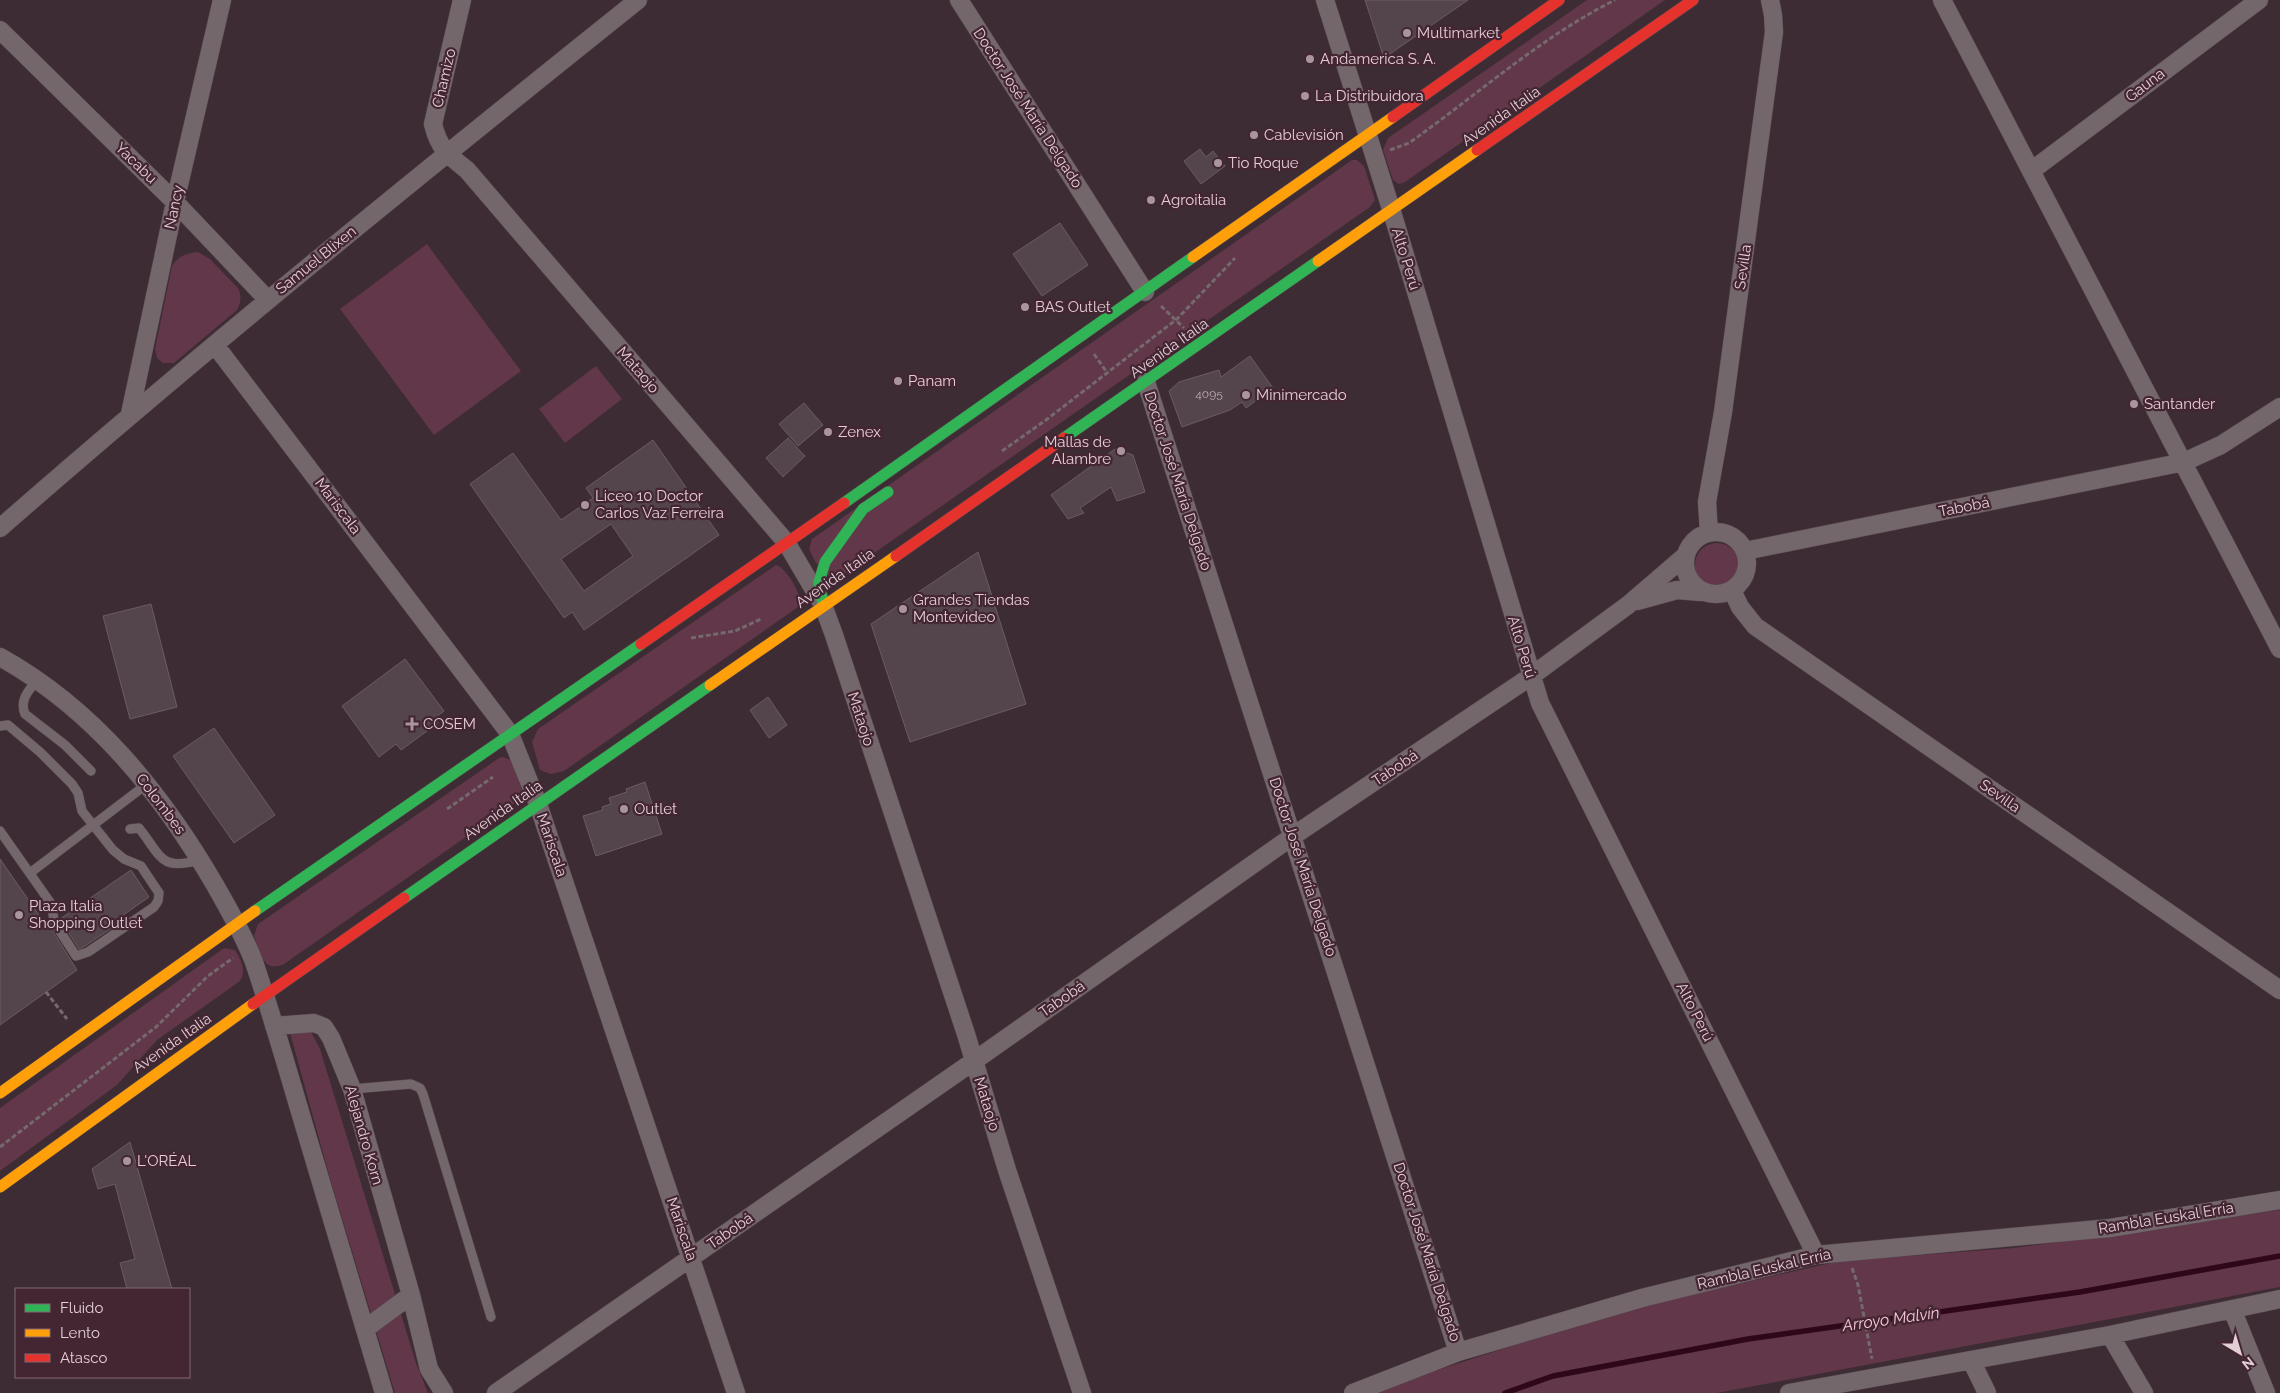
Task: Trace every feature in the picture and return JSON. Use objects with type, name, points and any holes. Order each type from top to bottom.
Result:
[{"type":"main road","points":[[0,1093],[237,924],[1145,292],[1559,0]]},
{"type":"main road","name":"Avenida Italia","points":[[0,1187],[264,996],[823,605],[1392,212],[1693,0]]},
{"type":"main road","points":[[956,437],[976,410]]},
{"type":"main road","points":[[823,605],[819,582],[825,562],[864,510],[901,483]]},
{"type":"street","name":"Nancy","points":[[130,414],[175,202],[222,0]]},
{"type":"street","name":"Chamizo","points":[[446,154],[437,141],[433,124],[462,0]]},
{"type":"street","name":"Samuel Blixen","points":[[0,528],[130,414],[446,154],[638,0]]},
{"type":"street","name":"Doctor José María Delgado","points":[[959,0],[1145,292]]},
{"type":"street","name":"Alto Perú","points":[[1325,0],[1392,212],[1530,677],[1540,703],[1816,1254]]},
{"type":"street","name":"Sevilla","points":[[1708,533],[1707,502],[1723,412],[1774,32],[1770,0]]},
{"type":"street","points":[[1942,0],[2280,649]]},
{"type":"street","name":"Gauna","points":[[2031,171],[2259,0]]},
{"type":"street","name":"Yacabu","points":[[0,30],[175,202],[268,300]]},
{"type":"street","name":"Mataojo","points":[[446,154],[467,170],[786,542],[823,605],[974,1061],[1007,1170],[1082,1393]]},
{"type":"street","name":"Mariscala","points":[[215,345],[510,734],[538,804],[736,1393]]},
{"type":"street","name":"Doctor José María Delgado","points":[[1146,382],[1294,836],[1458,1352]]},
{"type":"street","name":"Tabobá","points":[[1744,551],[2184,462],[2221,445],[2280,407]]},
{"type":"street","points":[[1708,533],[1726,534],[1734,538],[1744,551],[1747,569],[1744,577],[1732,590]]},
{"type":"street","name":"Tabobá","points":[[496,1393],[692,1259],[1294,836],[1530,677],[1628,605],[1685,556],[1694,542],[1708,533]]},
{"type":"street","points":[[1685,556],[1684,567],[1687,577],[1701,592]]},
{"type":"street","name":"Tabobá","points":[[1628,605],[1677,590],[1701,592],[1711,595],[1722,594],[1732,590]]},
{"type":"street","name":"Sevilla","points":[[1732,590],[1740,607],[1755,626],[2280,990]]},
{"type":"street","name":"Colombes","points":[[0,657],[37,680],[102,734],[148,784],[182,830],[237,924],[253,961],[264,996]]},
{"type":"street","points":[[264,996],[384,1393]]},
{"type":"street","name":"Alejandro Korn","points":[[274,1026],[314,1023],[324,1027],[331,1038],[352,1089],[429,1369],[444,1393]]},
{"type":"street","name":"Rambla Euskal Erría","points":[[1353,1393],[1458,1352],[1642,1298],[1816,1254],[2110,1228],[2280,1200]]},
{"type":"street","points":[[365,1329],[410,1295]]},
{"type":"street","points":[[1789,1393],[1847,1389],[1876,1377],[2110,1335],[2280,1299]]},
{"type":"street","points":[[2232,1309],[2266,1393]]},
{"type":"street","points":[[2110,1335],[2144,1393]]},
{"type":"street","points":[[1971,1360],[1987,1393]]},
{"type":"lane","points":[[37,680],[23,700],[22,708],[25,714],[65,745],[91,771]]},
{"type":"lane","points":[[0,726],[8,725],[40,752],[72,784],[78,793],[82,811],[113,850],[124,859],[141,866],[159,893],[158,901],[154,907],[88,952],[76,956],[54,922],[52,906],[0,831]]},
{"type":"lane","points":[[30,873],[148,784]]},
{"type":"lane","points":[[130,829],[140,828],[166,861],[174,866],[200,860]]},
{"type":"lane","points":[[352,1089],[411,1084],[420,1088],[424,1094],[491,1317]]},
{"type":"path","points":[[1145,292],[1176,319],[1198,346]]},
{"type":"path","points":[[1081,336],[1124,397]]},
{"type":"path","points":[[46,992],[62,1012]]},
{"type":"path","points":[[1858,1285],[1876,1377]]},
{"type":"shaded area","points":[[1587,0],[1665,0],[1405,182],[1399,184],[1393,180],[1383,150],[1388,138]]},
{"type":"shaded area","points":[[1352,160],[1357,160],[1364,166],[1375,200],[1370,207],[837,579],[833,580],[816,563],[809,549],[812,539]]},
{"type":"shaded area","points":[[427,244],[521,371],[434,435],[340,309]]},
{"type":"shaded area","points":[[198,252],[210,259],[238,288],[239,304],[237,310],[174,363],[163,363],[157,358],[155,349],[172,266],[183,256]]},
{"type":"shaded area","points":[[596,366],[622,399],[565,443],[539,409]]},
{"type":"shaded area","points":[[1713,543],[1721,543],[1733,549],[1739,565],[1733,581],[1721,587],[1713,587],[1701,581],[1695,569],[1695,561],[1701,549]]},
{"type":"shaded area","points":[[776,565],[793,582],[801,600],[801,605],[564,771],[551,774],[540,770],[532,742],[538,729]]},
{"type":"shaded area","points":[[503,757],[511,760],[513,764],[523,794],[519,800],[284,964],[271,966],[263,960],[254,936],[258,924]]},
{"type":"shaded area","points":[[224,948],[235,950],[239,958],[243,969],[240,981],[157,1040],[117,1085],[0,1171],[0,1108]]},
{"type":"shaded area","points":[[289,1029],[310,1030],[320,1049],[416,1363],[428,1393],[395,1393],[329,1175]]},
{"type":"shaded area","points":[[2280,1210],[2280,1287],[1717,1393],[1379,1393],[1428,1373],[1590,1321],[1671,1299],[1840,1261],[2013,1248],[2151,1230]]},
{"type":"building","points":[[1365,0],[1468,0],[1384,58]]},
{"type":"building","points":[[1200,149],[1206,157],[1213,151],[1225,166],[1201,184],[1184,161]]},
{"type":"building","points":[[1060,223],[1088,265],[1042,296],[1013,254]]},
{"type":"building","points":[[1250,356],[1273,388],[1246,408],[1242,402],[1230,410],[1182,427],[1169,391],[1179,382],[1219,370],[1221,377]]},
{"type":"building","points":[[804,403],[823,425],[798,446],[779,424]]},
{"type":"building","points":[[788,438],[805,456],[783,477],[766,458]]},
{"type":"building","points":[[653,440],[719,535],[584,630],[572,612],[564,618],[470,484],[513,453],[561,520],[593,498],[586,488]],"holes":[[[611,524],[633,556],[584,591],[561,559]]]},
{"type":"building","points":[[1115,449],[1133,455],[1145,492],[1117,501],[1111,487],[1080,508],[1084,513],[1068,519],[1051,495]]},
{"type":"building","points":[[978,552],[1026,704],[910,742],[871,624]]},
{"type":"building","points":[[151,604],[177,707],[130,719],[103,616]]},
{"type":"building","points":[[405,659],[444,711],[435,718],[438,723],[401,750],[396,744],[379,757],[342,706]]},
{"type":"building","points":[[768,697],[787,725],[769,738],[750,710]]},
{"type":"building","points":[[214,728],[275,815],[234,843],[173,756]]},
{"type":"building","points":[[645,782],[662,834],[596,856],[583,816],[603,810],[602,807],[611,804],[609,798],[627,792],[626,789]]},
{"type":"building","name":"Plaza Italia Shopping Outlet","points":[[0,859],[48,928],[50,927],[77,970],[0,1025]]},
{"type":"building","points":[[131,870],[149,897],[119,918],[122,921],[79,949],[60,919]]},
{"type":"building","points":[[130,1142],[172,1288],[127,1288],[120,1263],[135,1259],[115,1184],[98,1189],[92,1169]]},
{"type":"waterway","name":"Arroyo Malvín","points":[[1505,1393],[1553,1376],[1748,1339],[2080,1292],[2280,1256]]},
{"type":"traffic: fast","points":[[844,503],[1193,257]]},
{"type":"traffic: fast","points":[[1064,438],[1318,261]]},
{"type":"traffic: fast","points":[[823,605],[819,582],[825,562],[863,509],[888,492]]},
{"type":"traffic: fast","points":[[255,911],[641,644]]},
{"type":"traffic: fast","points":[[404,898],[710,685]]},
{"type":"traffic: slow","points":[[1193,257],[1393,117]]},
{"type":"traffic: slow","points":[[1318,261],[1477,150]]},
{"type":"traffic: slow","points":[[710,685],[896,556]]},
{"type":"traffic: slow","points":[[0,1093],[255,911]]},
{"type":"traffic: slow","points":[[0,1187],[253,1004]]},
{"type":"traffic: jam","points":[[1393,117],[1559,0]]},
{"type":"traffic: jam","points":[[1477,150],[1693,0]]},
{"type":"traffic: jam","points":[[896,556],[1064,438]]},
{"type":"traffic: jam","points":[[641,644],[844,503]]},
{"type":"traffic: jam","points":[[253,1004],[404,898]]},
{"type":"place","name":"Multimarket","points":[[1407,33]]},
{"type":"place","name":"Andamerica S. A.","points":[[1310,59]]},
{"type":"place","name":"La Distribuidora","points":[[1305,96]]},
{"type":"place","name":"Cablevisión","points":[[1254,135]]},
{"type":"place","name":"Tio Roque","points":[[1218,163]]},
{"type":"place","name":"Agroitalia","points":[[1151,200]]},
{"type":"place","name":"BAS Outlet","points":[[1025,307]]},
{"type":"place","name":"Panam","points":[[898,381]]},
{"type":"place","name":"Minimercado","points":[[1246,395]]},
{"type":"place","name":"Santander","points":[[2134,404]]},
{"type":"place","name":"Zenex","points":[[828,432]]},
{"type":"place","name":"Mallas de Alambre","points":[[1121,451]]},
{"type":"place","name":"Liceo 10 Doctor Carlos Vaz Ferreira","points":[[585,505]]},
{"type":"place","name":"Grandes Tiendas Montevideo","points":[[903,609]]},
{"type":"place","name":"COSEM","points":[[412,724]]},
{"type":"place","name":"Outlet","points":[[624,809]]},
{"type":"place","name":"Plaza Italia Shopping Outlet","points":[[19,915]]},
{"type":"place","name":"L'ORÉAL","points":[[127,1161]]}]
